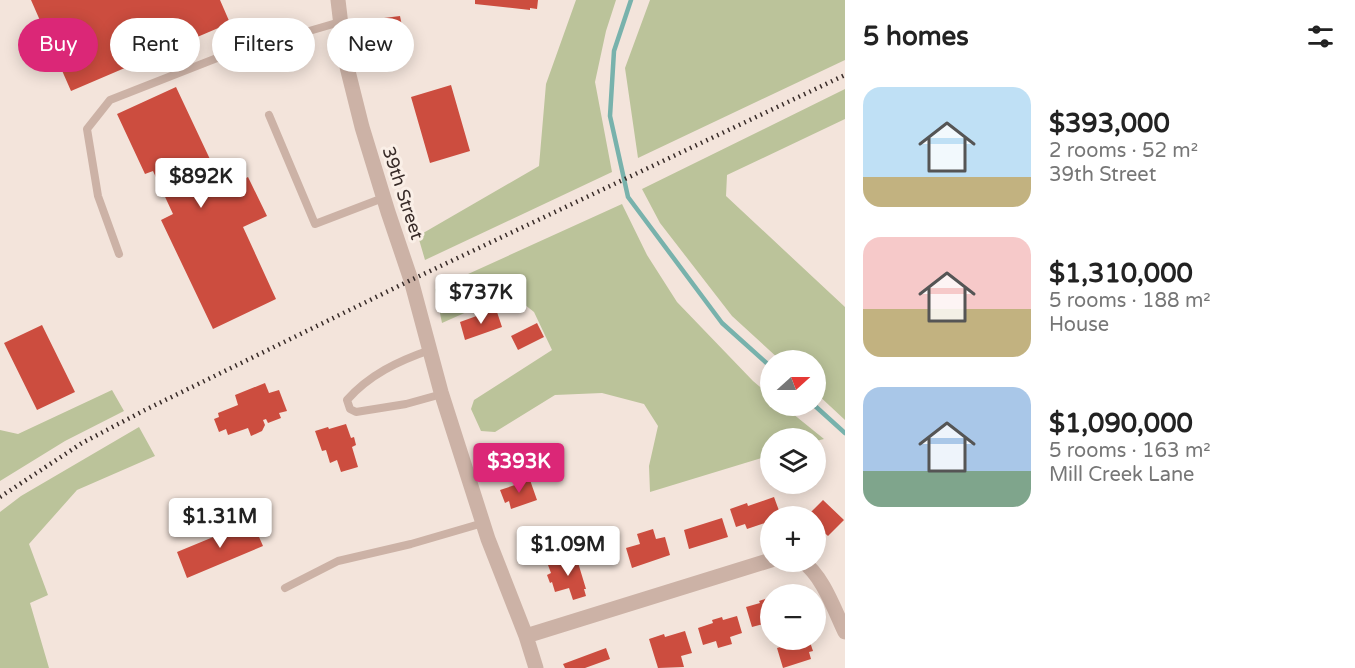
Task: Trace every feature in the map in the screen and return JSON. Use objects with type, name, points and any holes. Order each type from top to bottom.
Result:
[{"type":"street","name":"39th Street","points":[[338,0],[340,18]]},
{"type":"street","name":"39th Street","points":[[348,72],[362,127],[411,280],[442,394],[483,523],[536,668]]},
{"type":"street","points":[[526,636],[760,563]]},
{"type":"street","points":[[814,572],[845,632]]},
{"type":"lane","points":[[119,254],[98,196],[87,129],[110,100],[217,57],[327,26]]},
{"type":"lane","points":[[269,115],[315,224],[383,198]]},
{"type":"lane","points":[[430,350],[400,360],[380,372],[358,388],[347,400],[350,410],[356,412],[406,404],[442,394]]},
{"type":"lane","points":[[285,588],[338,561],[411,544],[483,523]]},
{"type":"green space","points":[[576,0],[616,0],[606,31],[595,82],[612,172],[425,260],[418,236],[539,166],[546,84]]},
{"type":"green space","points":[[650,0],[845,0],[845,60],[638,158],[625,68]]},
{"type":"green space","points":[[845,89],[845,119],[727,175],[726,196],[845,307],[845,420],[826,402],[826,350],[769,350],[732,316],[660,223],[642,189]]},
{"type":"green space","points":[[622,204],[647,255],[677,302],[760,387],[760,416],[796,416],[810,428],[760,428],[760,458],[650,492],[649,466],[658,426],[644,404],[602,393],[555,395],[495,432],[481,431],[471,409],[474,400],[552,350],[534,312],[520,301],[498,298],[442,323],[435,289]]},
{"type":"green space","points":[[112,390],[124,411],[65,441],[0,481],[0,430],[18,434]]},
{"type":"green space","points":[[139,427],[155,456],[77,490],[29,544],[48,595],[30,603],[49,668],[0,668],[0,512],[21,496]]},
{"type":"building","points":[[31,0],[220,0],[228,18],[212,18],[212,31],[200,36],[200,18],[110,18],[110,72],[115,72],[71,91],[63,72],[98,72],[98,18],[39,18]]},
{"type":"building","points":[[475,0],[538,0],[537,9],[530,8],[530,10],[475,4]]},
{"type":"building","points":[[451,85],[470,151],[430,163],[411,97]]},
{"type":"building","points":[[176,87],[224,189],[248,177],[267,216],[243,227],[276,299],[213,329],[161,220],[173,214],[153,171],[145,174],[117,114]]},
{"type":"building","points":[[496,309],[502,327],[465,340],[460,322]]},
{"type":"building","points":[[537,323],[544,337],[518,350],[511,336]]},
{"type":"building","points":[[42,325],[75,392],[37,410],[4,343]]},
{"type":"building","points":[[265,383],[269,393],[279,390],[287,411],[279,413],[281,418],[268,423],[266,419],[263,420],[265,425],[262,431],[251,436],[248,428],[228,435],[226,429],[219,432],[214,419],[219,417],[218,413],[238,405],[235,395]]},
{"type":"building","points":[[346,424],[351,438],[354,437],[356,445],[352,447],[358,467],[341,472],[337,460],[330,463],[326,450],[322,451],[315,431]]},
{"type":"building","points":[[530,480],[537,500],[511,509],[509,501],[505,503],[500,490]]},
{"type":"building","points":[[774,497],[777,506],[760,506],[760,525],[747,529],[745,524],[736,527],[730,509],[747,503],[748,506]]},
{"type":"building","points":[[823,500],[844,520],[828,536],[826,534],[826,506],[817,506]]},
{"type":"building","points":[[722,518],[728,537],[689,549],[684,530]]},
{"type":"building","points":[[252,521],[263,546],[187,578],[177,552]]},
{"type":"building","points":[[588,527],[593,537],[543,556],[539,546],[546,543],[543,537],[556,532],[558,539]]},
{"type":"building","points":[[653,529],[656,539],[665,537],[670,555],[632,568],[626,548],[640,544],[637,534]]},
{"type":"building","points":[[576,556],[586,596],[573,600],[569,588],[555,592],[547,575],[551,573],[548,565]]},
{"type":"building","points":[[760,603],[760,625],[752,627],[746,607]]},
{"type":"building","points":[[737,616],[742,633],[730,637],[732,644],[718,648],[716,641],[703,645],[698,628],[713,623],[712,620]]},
{"type":"building","points":[[685,631],[692,653],[681,656],[684,667],[658,668],[649,639]]},
{"type":"building","points":[[606,648],[610,659],[585,668],[565,668],[563,664]]},
{"type":"building","points":[[778,650],[813,650],[809,652],[811,659],[783,668]]},
{"type":"waterway","points":[[631,0],[614,51],[610,116],[628,197],[722,323],[760,357]]},
{"type":"waterway","points":[[826,416],[845,433]]},
{"type":"railway","points":[[0,497],[82,443],[145,410],[411,280],[845,75]]}]
